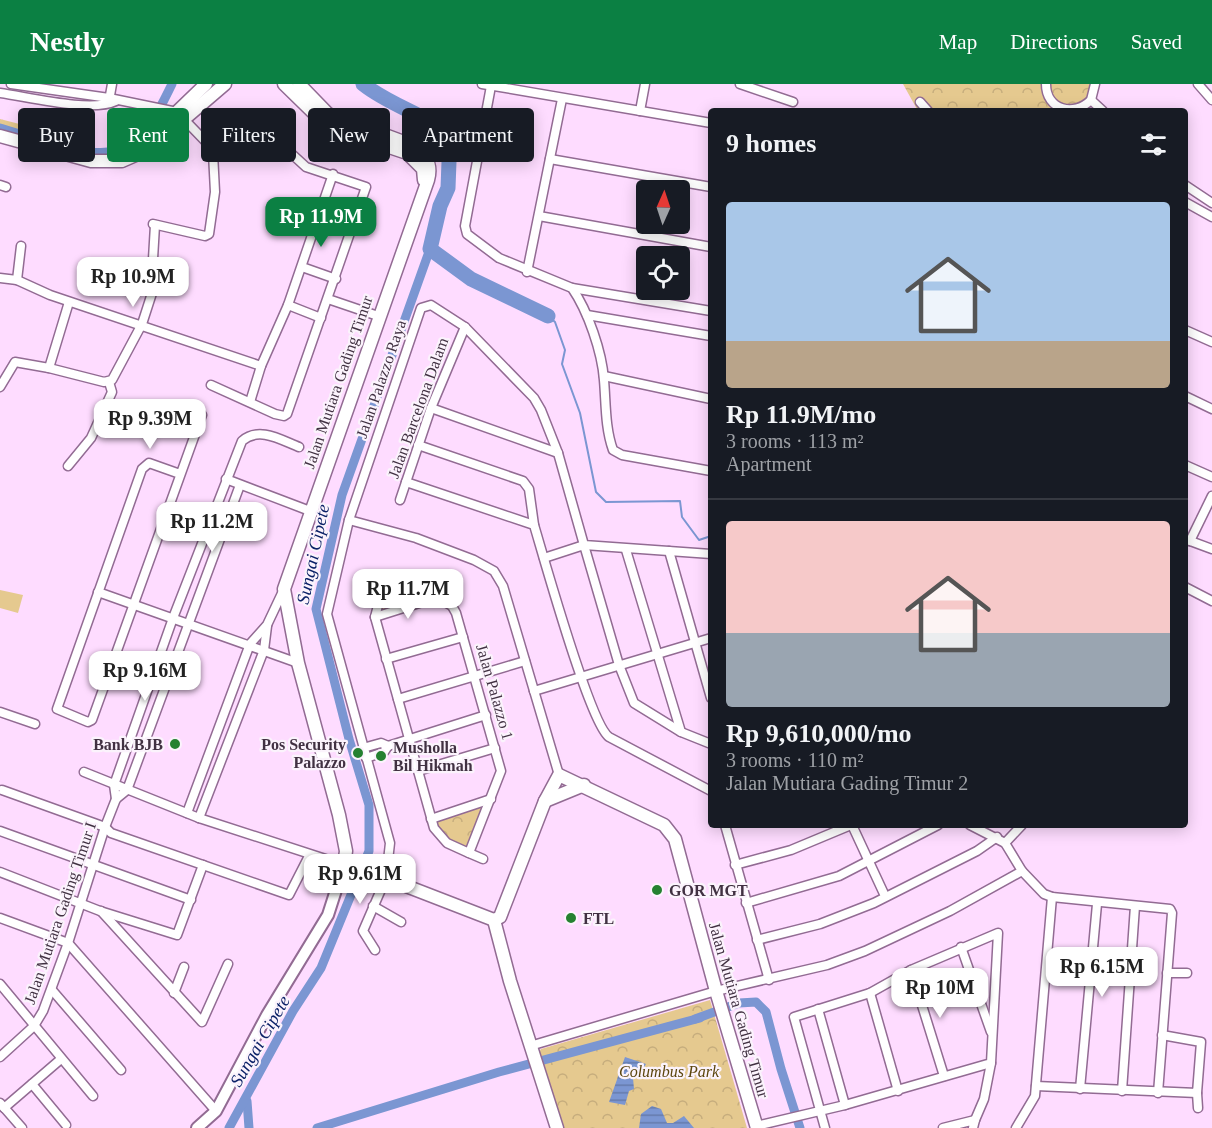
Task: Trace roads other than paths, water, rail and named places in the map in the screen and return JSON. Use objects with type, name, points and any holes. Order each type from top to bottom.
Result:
[{"type":"main road","points":[[183,108],[206,84]]},
{"type":"main road","points":[[187,108],[225,84]]},
{"type":"main road","points":[[284,84],[327,126],[396,148],[415,158],[423,169],[424,187]]},
{"type":"main road","name":"Jalan Mutiara Gading Timur","points":[[299,84],[328,114],[419,150],[429,166],[424,187],[284,589],[298,663],[339,815],[348,866]]},
{"type":"main road","points":[[0,136],[91,161],[107,162]]},
{"type":"main road","points":[[348,866],[381,876],[494,920],[500,917],[545,801],[559,775]]},
{"type":"main road","name":"Jalan Mutiara Gading Timur","points":[[559,775],[664,825],[670,831],[756,1127]]},
{"type":"main road","points":[[545,801],[584,786]]},
{"type":"main road","points":[[494,920],[531,1050],[557,1128]]},
{"type":"street","points":[[111,101],[112,84]]},
{"type":"street","points":[[482,84],[708,122]]},
{"type":"street","points":[[640,111],[645,84]]},
{"type":"street","points":[[740,84],[793,102]]},
{"type":"street","points":[[1046,84],[1046,92],[1052,103],[1060,108]]},
{"type":"street","points":[[1089,105],[1095,84]]},
{"type":"street","points":[[1198,84],[1212,100]]},
{"type":"street","points":[[16,95],[14,85],[151,108]]},
{"type":"street","points":[[491,86],[465,226],[467,234],[476,243],[527,272],[572,288],[708,311]]},
{"type":"street","points":[[0,93],[111,101]]},
{"type":"street","points":[[527,272],[562,99]]},
{"type":"street","points":[[920,102],[925,108]]},
{"type":"street","points":[[189,127],[201,138]]},
{"type":"street","points":[[211,385],[286,416],[367,188],[333,174],[306,167],[296,158]]},
{"type":"street","points":[[550,159],[708,186]]},
{"type":"street","points":[[68,466],[91,438],[112,392],[109,382],[142,324],[158,270],[153,259],[154,224],[205,236],[209,234],[215,192],[213,162]]},
{"type":"street","points":[[249,402],[261,366],[302,267],[315,221],[333,174]]},
{"type":"street","points":[[1188,189],[1212,202]]},
{"type":"street","points":[[1188,204],[1212,217]]},
{"type":"street","points":[[277,208],[315,221]]},
{"type":"street","points":[[539,216],[708,246]]},
{"type":"street","points":[[17,280],[21,246]]},
{"type":"street","points":[[302,267],[336,279]]},
{"type":"street","points":[[0,278],[17,280],[27,287],[69,302],[142,324],[261,366]]},
{"type":"street","points":[[572,288],[587,315],[604,376],[613,450],[622,455],[708,470]]},
{"type":"street","points":[[328,299],[378,316]]},
{"type":"street","points":[[49,368],[69,302]]},
{"type":"street","points":[[288,305],[321,318]]},
{"type":"street","name":"Jalan Palazzo Raya","points":[[375,950],[363,931],[374,906],[390,843],[327,614],[349,520],[421,308],[431,305],[465,327],[534,398],[547,422],[558,453],[619,665],[634,703],[681,732],[708,743]]},
{"type":"street","points":[[587,315],[708,335]]},
{"type":"street","name":"Jalan Barcelona Dalam","points":[[400,500],[431,408],[465,327]]},
{"type":"street","points":[[1188,331],[1212,342]]},
{"type":"street","points":[[0,387],[3,374],[15,362],[109,382]]},
{"type":"street","points":[[604,376],[708,398]]},
{"type":"street","points":[[1188,397],[1212,409]]},
{"type":"street","points":[[431,408],[558,453]]},
{"type":"street","points":[[180,474],[145,464],[56,706],[57,709],[88,722],[92,720],[134,604],[201,415]]},
{"type":"street","points":[[114,785],[173,618],[242,441],[250,434],[260,433],[299,447]]},
{"type":"street","points":[[418,445],[523,481],[529,489],[534,525],[581,677],[603,734],[708,789]]},
{"type":"street","points":[[1188,466],[1212,477]]},
{"type":"street","points":[[226,479],[310,511]]},
{"type":"street","points":[[406,482],[534,525]]},
{"type":"street","points":[[127,790],[240,485]]},
{"type":"street","points":[[1188,539],[1212,496]]},
{"type":"street","points":[[349,520],[433,544],[494,571],[502,586],[559,775]]},
{"type":"street","points":[[1188,541],[1212,549]]},
{"type":"street","points":[[544,558],[584,545],[626,550],[708,554]]},
{"type":"street","points":[[626,550],[681,732]]},
{"type":"street","points":[[669,551],[708,688]]},
{"type":"street","name":"Jalan Palazzo 1","points":[[364,582],[434,599],[453,606],[475,675],[501,771],[469,854]]},
{"type":"street","points":[[383,586],[375,617],[431,819],[441,838],[483,860]]},
{"type":"street","name":"Jalan Mutiara Gading Timur","points":[[199,818],[264,650],[267,626],[284,589]]},
{"type":"street","points":[[1188,589],[1212,601]]},
{"type":"street","points":[[98,592],[250,644],[298,663]]},
{"type":"street","points":[[375,617],[434,599]]},
{"type":"street","name":"Jalan Mutiara Gading Timur","points":[[187,813],[250,644],[267,626]]},
{"type":"street","points":[[386,659],[463,637]]},
{"type":"street","points":[[534,691],[708,639]]},
{"type":"street","points":[[398,699],[525,661]]},
{"type":"street","points":[[0,712],[35,724]]},
{"type":"street","points":[[363,748],[381,743],[388,746],[486,714]]},
{"type":"street","points":[[366,758],[384,752],[388,746]]},
{"type":"street","points":[[418,771],[495,748]]},
{"type":"street","points":[[84,772],[199,818],[309,856],[348,866],[328,915],[267,1014],[216,1106],[197,1128]]},
{"type":"street","name":"Jalan Mutiara Gading Timur I","points":[[114,785],[116,799]]},
{"type":"street","points":[[2,790],[105,827],[111,833],[289,895],[309,856]]},
{"type":"street","name":"Jalan Mutiara Gading Timur I","points":[[2,1052],[34,1026],[52,990],[105,827],[116,799],[127,790]]},
{"type":"street","points":[[431,819],[491,799]]},
{"type":"street","points":[[726,828],[769,980]]},
{"type":"street","points":[[735,865],[791,850],[845,828]]},
{"type":"street","points":[[853,828],[885,896]]},
{"type":"street","points":[[746,903],[839,876],[932,828]]},
{"type":"street","points":[[976,828],[1005,843],[1029,881],[1052,897],[1097,904],[1170,909],[1172,913],[1158,1093]]},
{"type":"street","points":[[1005,843],[1019,828]]},
{"type":"street","points":[[0,831],[191,900]]},
{"type":"street","points":[[757,940],[820,924],[885,896],[977,851],[996,837]]},
{"type":"street","points":[[0,872],[100,910],[177,935],[203,865]]},
{"type":"street","points":[[531,1050],[717,997],[865,951],[1022,871]]},
{"type":"street","points":[[1016,1128],[1035,1096],[1052,897]]},
{"type":"street","points":[[1080,1089],[1097,904]]},
{"type":"street","points":[[374,906],[401,922]]},
{"type":"street","points":[[1122,1091],[1135,906]]},
{"type":"street","points":[[100,910],[200,1021],[204,1021],[228,964]]},
{"type":"street","points":[[0,918],[68,943],[216,1106]]},
{"type":"street","points":[[825,1128],[794,1017],[870,993],[911,970],[996,933],[1000,935],[993,1036],[991,1063],[984,1099],[974,1124],[943,1128]]},
{"type":"street","points":[[960,947],[993,1036]]},
{"type":"street","points":[[174,993],[184,967]]},
{"type":"street","points":[[911,970],[944,1076]]},
{"type":"street","points":[[1167,973],[1187,973]]},
{"type":"street","points":[[0,984],[93,1096]]},
{"type":"street","points":[[52,990],[121,1070]]},
{"type":"street","points":[[870,993],[898,1091]]},
{"type":"street","points":[[818,1009],[845,1106]]},
{"type":"street","points":[[1162,1035],[1201,1042],[1197,1108]]},
{"type":"street","points":[[22,1128],[2,1106],[61,1059]]},
{"type":"street","points":[[756,1127],[819,1110],[845,1106],[991,1063]]},
{"type":"street","points":[[32,1084],[66,1125]]},
{"type":"street","points":[[1036,1086],[1197,1093]]},
{"type":"street","points":[[186,1128],[216,1106]]},
{"type":"water","points":[[625,1057],[646,1064],[633,1078],[634,1089],[629,1091],[625,1105],[609,1102]]},
{"type":"water","points":[[652,1106],[661,1109],[667,1123],[673,1123],[684,1116],[694,1128],[639,1128],[641,1114]]},
{"type":"waterway","points":[[0,128],[81,151],[113,151],[126,147],[141,135],[154,119],[172,84]]},
{"type":"waterway","points":[[363,84],[450,135],[448,188],[440,206],[430,249],[471,279],[548,316]]},
{"type":"waterway","name":"Sungai Cipete","points":[[229,1128],[293,1011],[321,968],[369,851],[369,805],[349,739],[316,609],[342,495],[430,249]]},
{"type":"waterway","points":[[548,316],[555,322],[565,350],[562,364],[580,413],[596,492],[606,502],[680,501],[682,517],[699,540],[708,537]]},
{"type":"waterway","points":[[695,1019],[739,1003],[756,1002],[766,1012],[800,1128]]},
{"type":"waterway","points":[[317,1128],[499,1072],[700,1018]]},
{"type":"waterway","points":[[247,1101],[249,1128]]},
{"type":"place","name":"Bank BJB","points":[[175,744]]},
{"type":"place","name":"Pos Security Palazzo","points":[[358,753]]},
{"type":"place","name":"Musholla Bil Hikmah","points":[[381,756]]},
{"type":"place","name":"GOR MGT","points":[[657,890]]},
{"type":"place","name":"FTL","points":[[571,918]]},
{"type":"park label","name":"Columbus Park","points":[[669,1071]]}]
